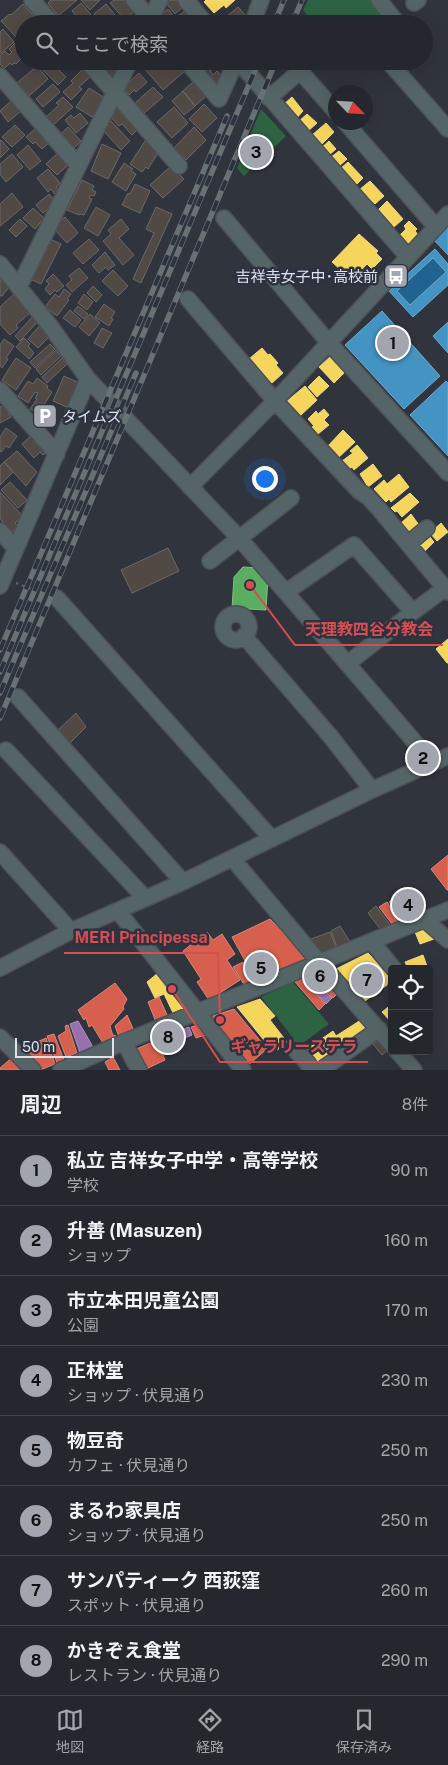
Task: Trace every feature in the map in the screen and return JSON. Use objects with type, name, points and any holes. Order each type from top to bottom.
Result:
[{"type":"street","points":[[32,0],[45,15]]},
{"type":"street","points":[[134,0],[146,15]]},
{"type":"street","points":[[154,15],[160,0]]},
{"type":"street","points":[[186,0],[198,15]]},
{"type":"street","points":[[255,15],[261,0]]},
{"type":"street","points":[[379,0],[391,15]]},
{"type":"street","points":[[94,70],[179,166]]},
{"type":"street","points":[[20,287],[126,70]]},
{"type":"street","points":[[194,70],[219,99],[233,70]]},
{"type":"street","points":[[245,70],[408,257]]},
{"type":"street","points":[[396,70],[448,128]]},
{"type":"street","points":[[269,98],[300,71],[328,103]]},
{"type":"street","points":[[0,76],[78,165]]},
{"type":"street","points":[[352,130],[436,227]]},
{"type":"street","points":[[190,487],[275,401],[448,214]]},
{"type":"street","points":[[224,218],[329,343],[448,473]]},
{"type":"street","points":[[0,264],[20,287],[88,380],[239,538],[432,762]]},
{"type":"street","points":[[188,300],[275,401],[359,491],[368,497],[446,590],[413,612],[347,664]]},
{"type":"street","points":[[2,582],[88,380]]},
{"type":"street","points":[[0,390],[57,454]]},
{"type":"street","points":[[210,561],[291,498]]},
{"type":"street","points":[[408,544],[427,528]]},
{"type":"street","points":[[0,531],[16,549]]},
{"type":"street","points":[[286,592],[354,545],[413,612]]},
{"type":"street","points":[[57,598],[272,839]]},
{"type":"street","points":[[244,636],[331,737],[372,790]]},
{"type":"street","points":[[18,697],[183,882]]},
{"type":"street","points":[[6,750],[145,898]]},
{"type":"street","points":[[0,968],[71,931],[183,882],[372,790],[448,756]]},
{"type":"street","points":[[0,852],[71,931]]},
{"type":"street","points":[[232,858],[388,1040]]},
{"type":"street","points":[[61,1070],[124,1042],[448,910]]},
{"type":"street","points":[[118,911],[243,1070]]},
{"type":"street","points":[[425,920],[448,940]]},
{"type":"street","points":[[372,942],[391,965]]},
{"type":"street","points":[[321,1070],[379,1029]]},
{"type":"street","points":[[0,1037],[33,1070]]},
{"type":"street","points":[[124,1042],[139,1070]]},
{"type":"street","points":[[296,1051],[312,1070]]},
{"type":"street","points":[[401,1055],[414,1070]]},
{"type":"path","points":[[2,582],[57,598]]},
{"type":"green space","points":[[308,0],[371,0],[384,15],[307,15],[303,10]]},
{"type":"green space","points":[[261,109],[286,136],[244,176],[237,168]]},
{"type":"green space","points":[[293,982],[329,1024],[300,1045],[314,1070],[301,1070],[285,1049],[294,1039],[261,997]]},
{"type":"water","points":[[433,258],[446,272],[410,305],[397,291]]},
{"type":"building: 住宅","points":[[206,0],[235,0],[226,8],[224,5],[214,13],[204,2]]},
{"type":"building: 住宅","points":[[292,97],[303,111],[295,120],[283,105]]},
{"type":"building: 住宅","points":[[307,114],[317,123],[307,132],[298,122]]},
{"type":"building: 住宅","points":[[326,123],[328,130],[334,132],[320,146],[311,136]]},
{"type":"building: 住宅","points":[[329,141],[336,149],[328,156],[320,149]]},
{"type":"building: 住宅","points":[[339,151],[347,159],[338,167],[330,158]]},
{"type":"building: 住宅","points":[[348,162],[363,178],[355,186],[340,169]]},
{"type":"building: 住宅","points":[[370,181],[384,196],[375,204],[359,190]]},
{"type":"building: 住宅","points":[[387,201],[403,219],[394,227],[378,210]]},
{"type":"building: 住宅","points":[[409,221],[417,229],[415,231],[419,236],[409,247],[399,236],[406,229],[404,226]]},
{"type":"building: 住宅","points":[[359,234],[378,251],[376,253],[382,259],[372,269],[367,264],[352,280],[332,262]]},
{"type":"building: 住宅","points":[[262,348],[278,363],[276,365],[283,373],[272,383],[249,359]]},
{"type":"building: 住宅","points":[[332,355],[347,370],[334,383],[319,367]]},
{"type":"building: 住宅","points":[[319,376],[329,386],[317,397],[308,387]]},
{"type":"building: 住宅","points":[[305,386],[317,400],[300,416],[287,401]]},
{"type":"building: 住宅","points":[[324,409],[329,415],[324,420],[329,425],[318,434],[308,419],[316,411],[318,414]]},
{"type":"building: 住宅","points":[[343,430],[355,442],[337,459],[326,448]]},
{"type":"building: 住宅","points":[[357,445],[368,458],[354,470],[352,467],[349,469],[342,461],[353,453],[350,451]]},
{"type":"building: 住宅","points":[[373,464],[382,476],[368,487],[360,474]]},
{"type":"building: 住宅","points":[[399,474],[409,487],[391,502],[389,499],[386,502],[374,489],[384,480],[387,484]]},
{"type":"building: 住宅","points":[[410,493],[419,502],[402,517],[391,508]]},
{"type":"building: 住宅","points":[[411,514],[419,525],[409,534],[400,524]]},
{"type":"building: 住宅","points":[[441,523],[448,532],[437,541],[430,533]]},
{"type":"building: 住宅","points":[[426,532],[434,542],[425,551],[416,541]]},
{"type":"building: 住宅","points":[[448,639],[448,663],[447,663],[436,649]]},
{"type":"building: 住宅","points":[[426,928],[434,939],[420,944],[415,932]]},
{"type":"building: 住宅","points":[[368,953],[388,975],[387,985],[365,1001],[336,969]]},
{"type":"building: 住宅","points":[[423,955],[427,965],[406,965],[405,962]]},
{"type":"building: 住宅","points":[[158,973],[186,1006],[184,1011],[174,1015],[164,994],[155,998],[147,982]]},
{"type":"building: 住宅","points":[[260,999],[275,1016],[270,1020],[287,1042],[277,1050],[275,1047],[272,1050],[237,1007]]},
{"type":"building: 住宅","points":[[388,1007],[388,1019],[382,1012]]},
{"type":"building: 住宅","points":[[364,1018],[371,1029],[316,1062],[307,1049],[333,1031],[336,1036]]},
{"type":"building: 商業","points":[[448,855],[448,890],[447,890],[431,869]]},
{"type":"building: 商業","points":[[405,892],[419,912],[411,917],[397,898]]},
{"type":"building: 商業","points":[[394,898],[408,917],[402,920],[389,902]]},
{"type":"building: 商業","points":[[387,902],[399,921],[392,924],[379,907]]},
{"type":"building: 商業","points":[[270,919],[309,960],[256,981],[232,937]]},
{"type":"building: 商業","points":[[207,932],[213,940],[222,934],[235,954],[227,960],[240,980],[209,1000],[197,982],[201,979],[183,951]]},
{"type":"building: 商業","points":[[243,962],[254,981],[245,986],[233,967]]},
{"type":"building: 商業","points":[[321,974],[340,991],[333,998],[314,977]]},
{"type":"building: 商業","points":[[303,978],[325,1004],[319,1010],[295,982]]},
{"type":"building: 商業","points":[[115,983],[127,999],[123,1007],[124,1009],[110,1026],[113,1036],[115,1035],[116,1038],[103,1043],[92,1025],[89,1027],[86,1018],[84,1020],[78,1010]]},
{"type":"building: 商業","points":[[159,997],[168,1017],[156,1022],[148,1002]]},
{"type":"building: 商業","points":[[234,1009],[267,1049],[247,1066],[213,1023],[213,1016]]},
{"type":"building: 商業","points":[[127,1015],[134,1031],[119,1037],[115,1026]]},
{"type":"building: 商業","points":[[201,1024],[208,1034],[196,1038],[191,1027]]},
{"type":"building: 商業","points":[[68,1025],[77,1053],[66,1057],[58,1036],[66,1031],[65,1026]]},
{"type":"building: 商業","points":[[54,1034],[64,1060],[57,1063],[47,1036]]},
{"type":"building: 商業","points":[[46,1038],[55,1064],[40,1070],[22,1050],[36,1044],[37,1048],[39,1047],[37,1042]]},
{"type":"building: 商業","points":[[157,1040],[165,1060],[144,1070],[134,1050]]},
{"type":"building: 商業","points":[[14,1056],[26,1070],[1,1070],[0,1068]]},
{"type":"building: 商業","points":[[113,1057],[120,1070],[109,1070],[105,1062]]},
{"type":"building: 業務","points":[[310,976],[332,998],[326,1004],[305,979]]},
{"type":"building: 業務","points":[[78,1021],[93,1047],[80,1053],[70,1024]]},
{"type":"building: 業務","points":[[189,1027],[192,1035],[161,1047],[157,1039]]},
{"type":"building: 教育","points":[[448,227],[448,255],[434,240]]},
{"type":"building: 教育","points":[[435,249],[448,264],[448,285],[413,317],[389,291]],"holes":[[[433,258],[446,272],[410,305],[397,291]]]},
{"type":"building: 教育","points":[[382,311],[440,376],[404,409],[345,345]]},
{"type":"building: 教育","points":[[448,322],[448,353],[433,336]]},
{"type":"building: 教育","points":[[446,381],[448,383],[448,456],[410,415]]},
{"type":"building: 公共","points":[[243,567],[261,568],[268,577],[266,610],[232,608],[234,577]]},
{"type":"building: その他","points":[[51,0],[77,0],[59,15],[48,3]]},
{"type":"building: その他","points":[[81,0],[100,0],[90,10]]},
{"type":"building: その他","points":[[114,0],[128,0],[136,10],[130,15],[121,15],[110,3]]},
{"type":"building: その他","points":[[171,0],[179,0],[184,6],[175,14],[166,3]]},
{"type":"building: その他","points":[[81,3],[91,15],[75,15],[72,11]]},
{"type":"building: その他","points":[[23,4],[33,15],[15,15],[15,36],[1,21]]},
{"type":"building: その他","points":[[106,4],[115,15],[95,15]]},
{"type":"building: その他","points":[[238,7],[245,15],[228,15]]},
{"type":"building: その他","points":[[168,9],[173,15],[161,15]]},
{"type":"building: その他","points":[[186,10],[190,15],[180,15]]},
{"type":"building: その他","points":[[3,29],[14,42],[0,54],[0,32]]},
{"type":"building: その他","points":[[15,43],[15,64],[12,65],[10,63],[4,69],[0,64],[0,56],[5,51],[9,55],[12,52],[9,49]]},
{"type":"building: その他","points":[[32,70],[40,70],[48,79],[29,96],[17,83]]},
{"type":"building: その他","points":[[43,70],[59,70],[66,77],[58,85]]},
{"type":"building: その他","points":[[82,70],[90,77],[79,87],[82,89],[71,100],[63,92],[73,83],[71,81]]},
{"type":"building: その他","points":[[106,70],[119,70],[114,81],[103,76]]},
{"type":"building: その他","points":[[146,70],[186,70],[163,90]]},
{"type":"building: その他","points":[[201,70],[211,70],[210,71],[213,75],[217,71],[224,78],[215,85]]},
{"type":"building: その他","points":[[139,73],[147,82],[136,92],[134,90],[129,95],[123,88]]},
{"type":"building: その他","points":[[194,81],[206,96],[195,106],[183,91]]},
{"type":"building: その他","points":[[53,84],[60,92],[43,107],[36,99]]},
{"type":"building: その他","points":[[153,87],[163,97],[143,114],[134,104]]},
{"type":"building: その他","points":[[89,88],[105,98],[92,117],[76,107]]},
{"type":"building: その他","points":[[183,91],[195,106],[184,115],[172,101]]},
{"type":"building: その他","points":[[63,97],[73,107],[52,126],[45,118],[59,105],[56,103]]},
{"type":"building: その他","points":[[12,100],[21,111],[8,122],[0,111]]},
{"type":"building: その他","points":[[204,104],[217,118],[202,132],[189,119]]},
{"type":"building: その他","points":[[119,105],[140,127],[132,135],[122,124],[119,126],[109,115]]},
{"type":"building: その他","points":[[174,107],[188,123],[172,138],[157,122]]},
{"type":"building: その他","points":[[80,113],[88,123],[76,133],[65,120],[71,115],[74,118]]},
{"type":"building: その他","points":[[110,120],[130,141],[121,150],[101,128]]},
{"type":"building: その他","points":[[15,125],[25,135],[12,147],[2,137]]},
{"type":"building: その他","points":[[37,127],[51,141],[42,149],[26,137]]},
{"type":"building: その他","points":[[68,127],[81,141],[72,150],[59,136]]},
{"type":"building: その他","points":[[194,127],[206,140],[186,160],[174,148]]},
{"type":"building: その他","points":[[147,138],[159,147],[156,152],[158,153],[148,169],[146,167],[142,172],[130,164]]},
{"type":"building: その他","points":[[0,141],[9,149],[0,158]]},
{"type":"building: その他","points":[[102,144],[121,153],[108,179],[91,171]]},
{"type":"building: その他","points":[[28,145],[41,161],[30,170],[17,155]]},
{"type":"building: その他","points":[[59,152],[69,164],[57,175],[46,164]]},
{"type":"building: その他","points":[[12,154],[23,167],[6,182],[0,174],[0,164]]},
{"type":"building: その他","points":[[124,163],[133,169],[131,171],[136,174],[126,191],[112,182]]},
{"type":"building: その他","points":[[171,166],[184,179],[163,198],[150,185]]},
{"type":"building: その他","points":[[48,169],[60,183],[56,187],[59,191],[55,194],[51,189],[48,192],[37,178]]},
{"type":"building: その他","points":[[82,180],[94,186],[92,190],[96,192],[94,196],[90,195],[89,198],[92,199],[84,215],[79,215],[67,210]]},
{"type":"building: その他","points":[[135,184],[150,191],[140,213],[122,205]]},
{"type":"building: その他","points":[[12,193],[23,207],[0,226],[0,204]]},
{"type":"building: その他","points":[[49,194],[56,202],[43,213],[36,205]]},
{"type":"building: その他","points":[[96,207],[110,215],[98,236],[84,228]]},
{"type":"building: その他","points":[[156,207],[172,214],[141,283],[133,279],[154,233],[146,229]]},
{"type":"building: その他","points":[[33,208],[44,218],[35,229],[23,218]]},
{"type":"building: その他","points":[[65,217],[78,233],[67,243],[53,228]]},
{"type":"building: その他","points":[[20,219],[27,226],[16,237],[9,230]]},
{"type":"building: その他","points":[[121,219],[129,229],[119,238],[134,255],[123,265],[103,241],[111,234],[108,230]]},
{"type":"building: その他","points":[[48,238],[61,244],[41,284],[28,278]]},
{"type":"building: その他","points":[[89,239],[99,250],[83,264],[73,253]]},
{"type":"building: その他","points":[[105,252],[115,265],[108,270],[106,267],[99,273],[92,265]]},
{"type":"building: その他","points":[[79,268],[88,278],[72,292],[66,285],[72,280],[69,276]]},
{"type":"building: その他","points":[[113,270],[128,286],[118,296],[102,281]]},
{"type":"building: その他","points":[[53,274],[64,286],[57,292],[55,290],[50,295],[45,289],[49,284],[46,281]]},
{"type":"building: その他","points":[[0,278],[10,286],[2,296],[0,296]]},
{"type":"building: その他","points":[[93,286],[102,295],[96,302],[87,293]]},
{"type":"building: その他","points":[[64,289],[71,294],[67,299],[69,300],[57,316],[45,307],[55,294],[59,297]]},
{"type":"building: その他","points":[[14,294],[31,312],[16,325],[18,328],[10,335],[0,324],[0,307]]},
{"type":"building: その他","points":[[84,294],[93,302],[87,310],[78,303]]},
{"type":"building: その他","points":[[104,304],[115,312],[109,326],[95,317]]},
{"type":"building: その他","points":[[78,306],[88,314],[84,319],[74,311]]},
{"type":"building: その他","points":[[70,310],[81,320],[75,327],[63,318]]},
{"type":"building: その他","points":[[90,314],[100,323],[89,336],[79,327]]},
{"type":"building: その他","points":[[34,315],[39,320],[20,341],[15,336]]},
{"type":"building: その他","points":[[42,323],[51,335],[38,348],[28,339]]},
{"type":"building: その他","points":[[102,328],[112,333],[103,348],[94,343]]},
{"type":"building: その他","points":[[24,338],[30,344],[28,346],[34,353],[29,359],[16,347]]},
{"type":"building: その他","points":[[4,339],[14,346],[2,368],[0,366],[0,345]]},
{"type":"building: その他","points":[[50,344],[55,349],[35,368],[30,362]]},
{"type":"building: その他","points":[[56,350],[61,356],[41,375],[36,369]]},
{"type":"building: その他","points":[[16,358],[31,368],[16,390],[2,380]]},
{"type":"building: その他","points":[[62,358],[67,364],[47,383],[42,377]]},
{"type":"building: その他","points":[[64,376],[82,384],[71,409],[53,401]]},
{"type":"building: その他","points":[[37,378],[48,386],[47,388],[52,392],[38,414],[30,409],[37,399],[35,398],[38,393],[35,392],[28,403],[18,396],[28,381],[33,384]]},
{"type":"building: その他","points":[[3,405],[11,417],[0,423],[0,407]]},
{"type":"building: その他","points":[[6,428],[17,436],[9,448],[6,446],[1,452],[0,437]]},
{"type":"building: その他","points":[[34,433],[49,450],[43,455],[40,452],[34,458],[22,444]]},
{"type":"building: その他","points":[[17,451],[37,472],[26,486],[4,462]]},
{"type":"building: その他","points":[[4,462],[13,472],[0,485],[0,466]]},
{"type":"building: その他","points":[[10,482],[27,500],[18,508],[1,490]]},
{"type":"building: その他","points":[[0,492],[23,516],[15,523],[19,527],[12,532],[0,519]]},
{"type":"building: その他","points":[[168,548],[179,571],[132,593],[121,570]]},
{"type":"building: その他","points":[[76,713],[86,727],[67,746],[55,733]]},
{"type":"building: その他","points":[[376,906],[391,926],[381,930],[368,913]]},
{"type":"building: その他","points":[[340,926],[350,942],[337,947],[331,931]]},
{"type":"building: その他","points":[[330,932],[336,947],[321,953],[311,939]]},
{"type":"building: その他","points":[[379,1039],[388,1050],[382,1055],[373,1044]]},
{"type":"railway","points":[[278,15],[284,0]]},
{"type":"railway","points":[[296,15],[302,0]]},
{"type":"railway","points":[[0,672],[255,70]]},
{"type":"railway","points":[[0,718],[272,70]]},
{"type":"railway","points":[[0,650],[227,116]]},
{"type":"railway","points":[[0,693],[136,373]]},
{"type":"place","name":"市立本田児童公園","points":[[256,152]]},
{"type":"place","name":"吉祥寺女子中･高校前","points":[[396,276]]},
{"type":"place","name":"私立 吉祥女子中学・高等学校","points":[[393,343]]},
{"type":"place","name":"タイムズ","points":[[45,416]]},
{"type":"place","name":"天理教四谷分教会","points":[[250,585]]},
{"type":"place","name":"升善 (Masuzen)","points":[[423,758]]},
{"type":"place","name":"正林堂","points":[[408,905]]},
{"type":"place","name":"物豆奇","points":[[261,968]]},
{"type":"place","name":"まるわ家具店","points":[[320,976]]},
{"type":"place","name":"サンパティーク 西荻窪","points":[[367,980]]},
{"type":"place","name":"ギャラリーステラ","points":[[172,989]]},
{"type":"place","name":"MERI Principessa","points":[[220,1020]]},
{"type":"place","name":"かきぞえ食堂","points":[[168,1037]]}]
